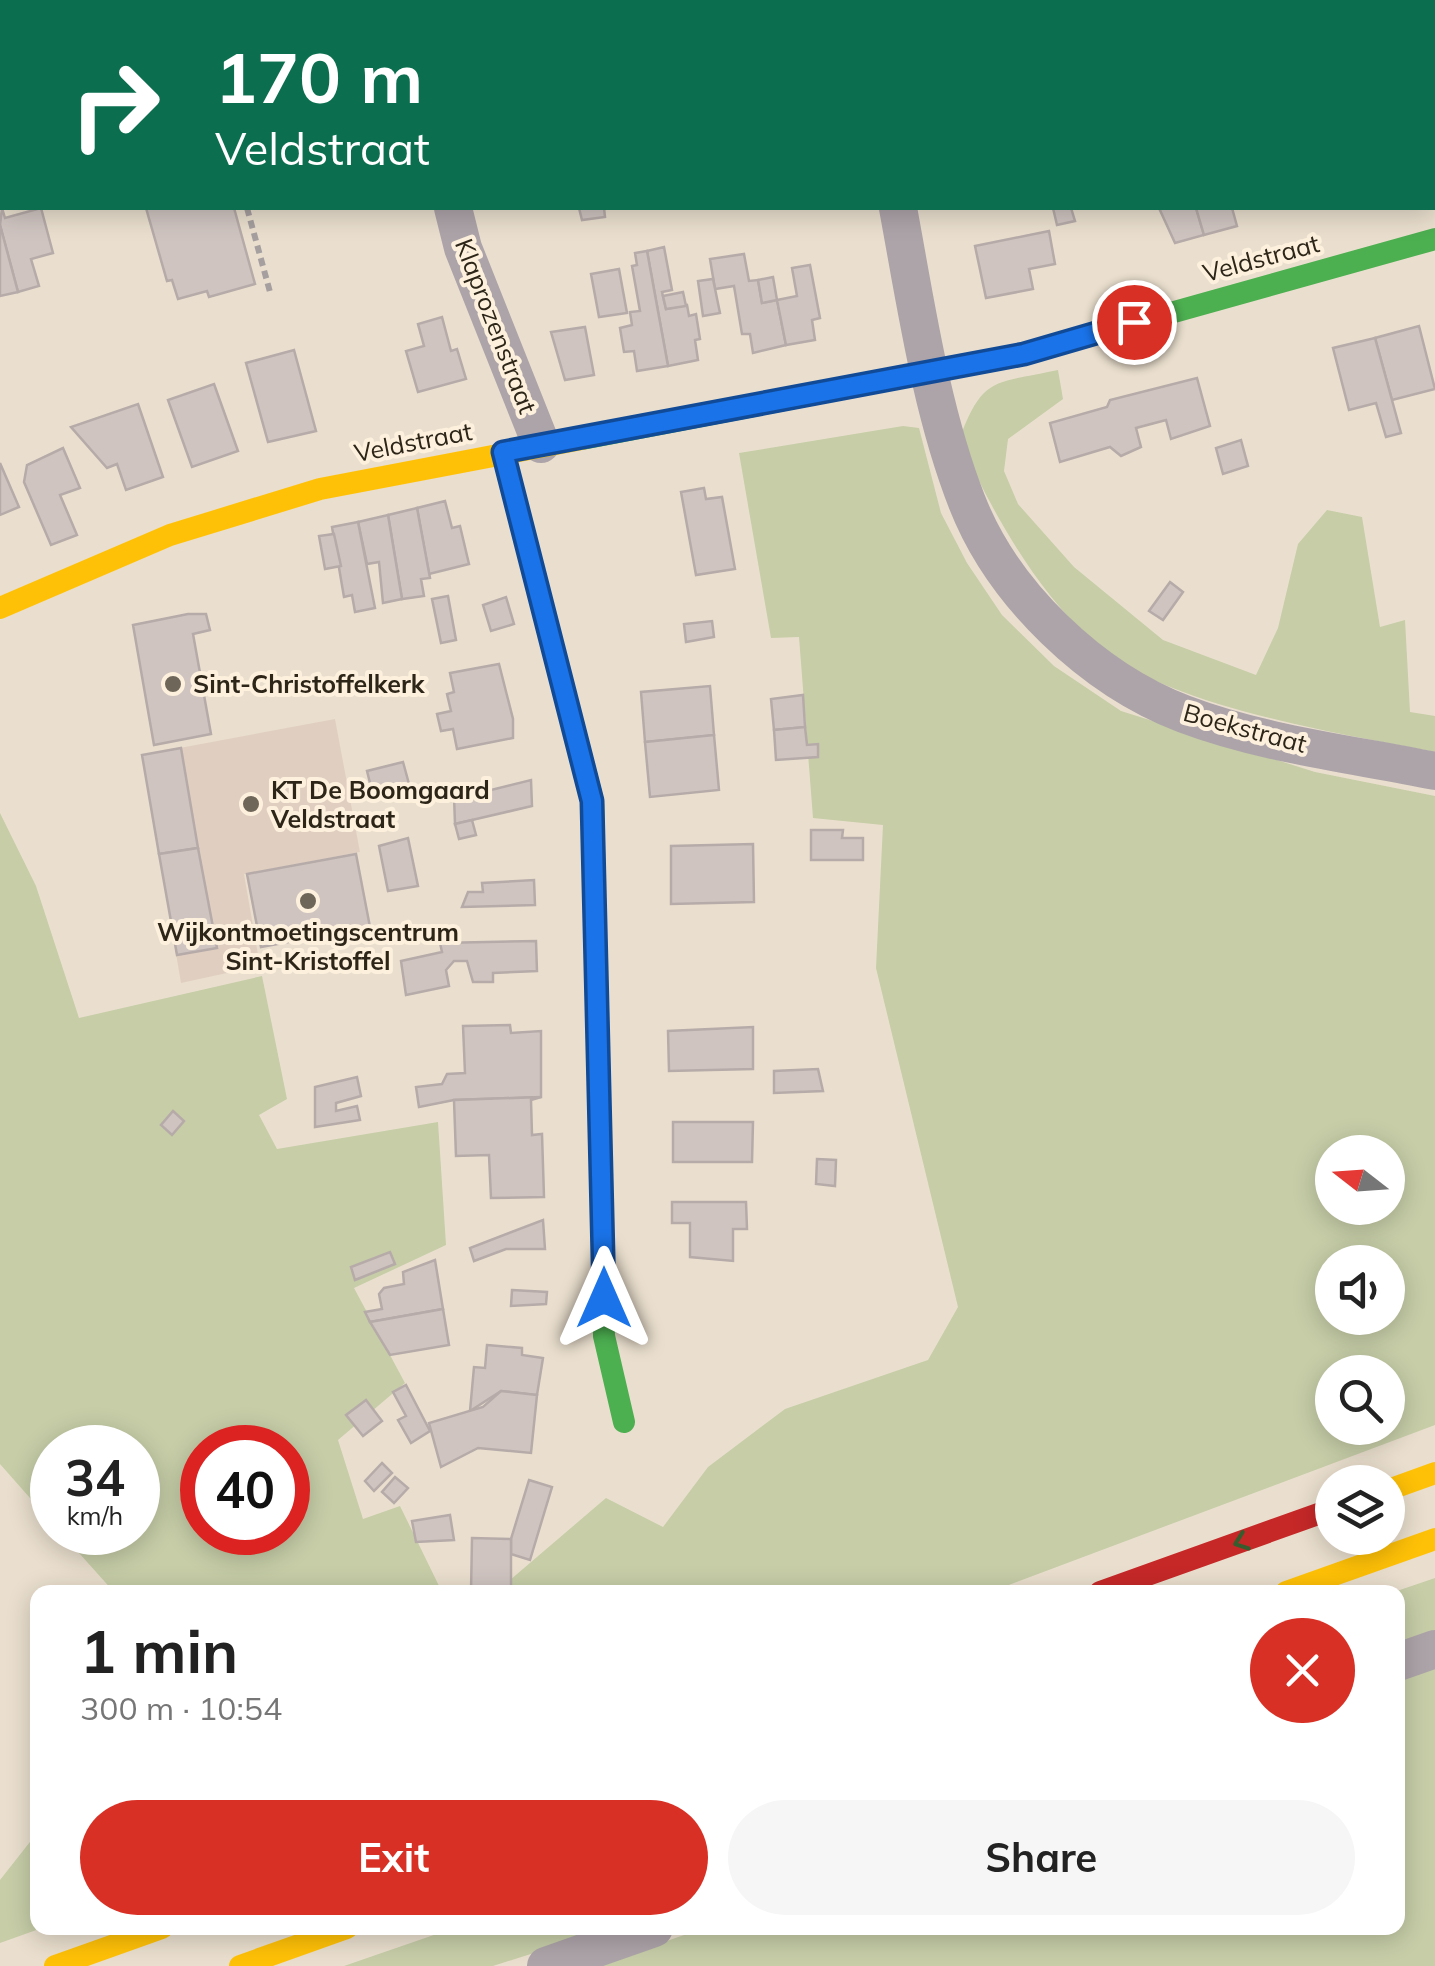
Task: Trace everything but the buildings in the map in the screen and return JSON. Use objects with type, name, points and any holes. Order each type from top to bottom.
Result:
[{"type":"main road","name":"Veldstraat","points":[[0,608],[52,583],[219,518],[338,485],[1024,354],[1435,239]]},
{"type":"main road","points":[[503,452],[592,801],[604,1336],[624,1422]]},
{"type":"main road","points":[[1405,1484],[1435,1473]]},
{"type":"main road","points":[[1120,1585],[1315,1515]]},
{"type":"main road","points":[[1306,1585],[1435,1539]]},
{"type":"main road","points":[[55,1966],[142,1935]]},
{"type":"main road","points":[[240,1966],[328,1935]]},
{"type":"street","name":"Klaprozenstraat","points":[[454,210],[463,248],[541,444]]},
{"type":"street","name":"Boekstraat","points":[[898,210],[932,372],[967,503],[987,542],[1042,617],[1088,658],[1143,694],[1209,722],[1435,771]]},
{"type":"street","points":[[1405,1660],[1435,1649]]},
{"type":"street","points":[[546,1966],[634,1935]]},
{"type":"path","points":[[248,210],[270,292]]},
{"type":"shaded area","name":"KT De Boomgaard Veldstraat","points":[[335,719],[360,852],[244,874],[260,966],[181,983],[142,755]]},
{"type":"green space","points":[[1058,370],[1063,399],[1008,439],[1004,471],[1018,504],[1074,567],[1163,640],[1256,675],[1278,628],[1298,544],[1327,510],[1362,517],[1380,627],[1405,620],[1410,712],[1435,716],[1435,752],[1256,714],[1163,684],[1124,665],[1072,621],[1017,548],[959,440],[984,393],[1005,381]]},
{"type":"green space","points":[[903,426],[919,428],[941,513],[967,563],[1002,615],[1054,666],[1121,711],[1315,772],[1435,796],[1435,1425],[1405,1436],[1405,1355],[1315,1355],[1315,1445],[1382,1445],[1328,1465],[1315,1465],[1315,1470],[1009,1585],[504,1585],[606,1498],[663,1527],[708,1467],[785,1409],[928,1360],[958,1307],[876,968],[883,825],[813,818],[799,637],[771,638],[739,453]]},
{"type":"green space","points":[[0,813],[36,886],[79,1018],[262,976],[287,1099],[259,1115],[277,1149],[438,1122],[446,1245],[354,1288],[405,1383],[338,1440],[363,1519],[400,1506],[439,1585],[108,1585],[81,1555],[160,1555],[160,1425],[30,1425],[30,1498],[0,1464]]},
{"type":"green space","points":[[1435,1578],[1435,1637],[1405,1648],[1405,1588]]},
{"type":"green space","points":[[1435,1665],[1435,1966],[595,1966],[684,1935],[1405,1935],[1405,1676]]},
{"type":"green space","points":[[30,1842],[30,1932],[0,1943],[0,1880]]},
{"type":"green space","points":[[434,1935],[590,1935],[493,1966],[344,1966]]},
{"type":"traffic: fast","points":[[582,439],[1024,354],[1435,239]]},
{"type":"traffic: fast","points":[[503,452],[593,801],[604,1336],[624,1422]]},
{"type":"traffic: slow","points":[[0,608],[170,535],[320,489],[582,439]]},
{"type":"traffic: slow","points":[[1405,1484],[1435,1473]]},
{"type":"traffic: slow","points":[[1306,1585],[1435,1539]]},
{"type":"traffic: slow","points":[[55,1966],[142,1935]]},
{"type":"traffic: slow","points":[[240,1966],[327,1935]]},
{"type":"traffic: jam","points":[[1120,1585],[1315,1515]]},
{"type":"place","name":"Sint-Christoffelkerk","points":[[173,684]]},
{"type":"place","name":"KT De Boomgaard Veldstraat","points":[[251,804]]},
{"type":"place","name":"Wijkontmoetingscentrum Sint-Kristoffel","points":[[308,901]]},
{"type":"route","points":[[604,1298],[592,801],[503,452],[1024,354],[1134,322]]}]
